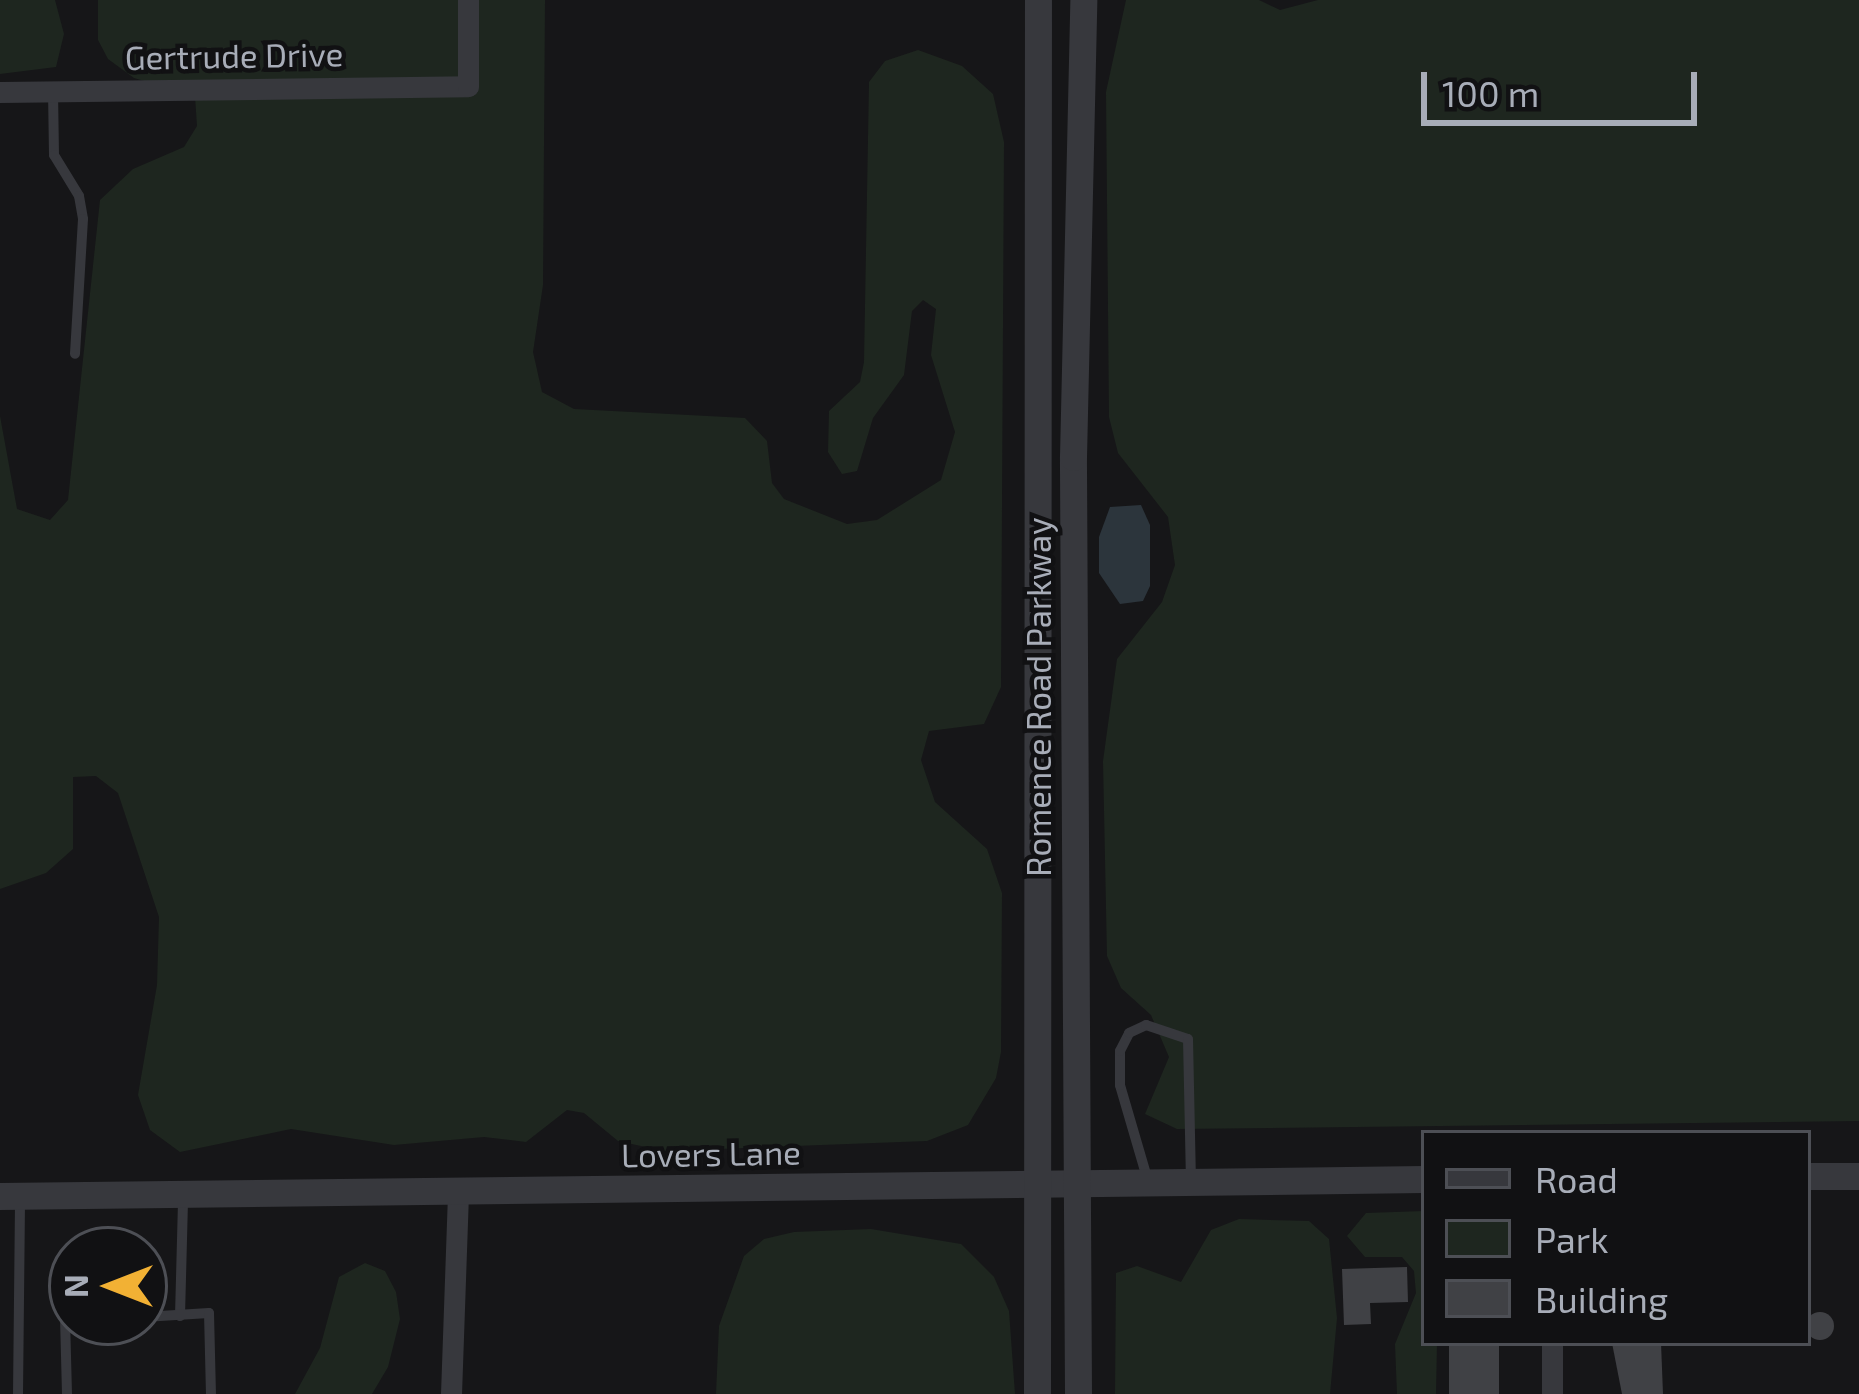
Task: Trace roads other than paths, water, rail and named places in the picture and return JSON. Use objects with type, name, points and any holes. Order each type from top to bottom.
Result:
[{"type":"street","name":"Gertrude Drive","points":[[0,92],[468,86],[468,0]]},
{"type":"street","name":"Romence Road Parkway","points":[[1037,1394],[1038,0]]},
{"type":"street","name":"Romence Road Parkway","points":[[1078,1394],[1073,457],[1083,0]]},
{"type":"street","points":[[1037,32],[1082,32]]},
{"type":"street","points":[[1811,1176],[1859,1176]]},
{"type":"street","name":"Lovers Lane","points":[[10,1196],[1421,1180]]},
{"type":"street","points":[[451,1394],[458,1194]]},
{"type":"street","points":[[1552,1346],[1552,1394]]},
{"type":"lane","points":[[53,91],[54,154],[83,220],[75,354]]},
{"type":"lane","points":[[1149,1184],[1120,1085],[1120,1051],[1129,1033],[1146,1025],[1188,1039],[1190,1183]]},
{"type":"lane","points":[[180,1316],[183,1195]]},
{"type":"lane","points":[[10,1196],[18,1394]]},
{"type":"lane","points":[[168,1316],[209,1313],[211,1394]]},
{"type":"lane","points":[[66,1346],[67,1394]]}]
